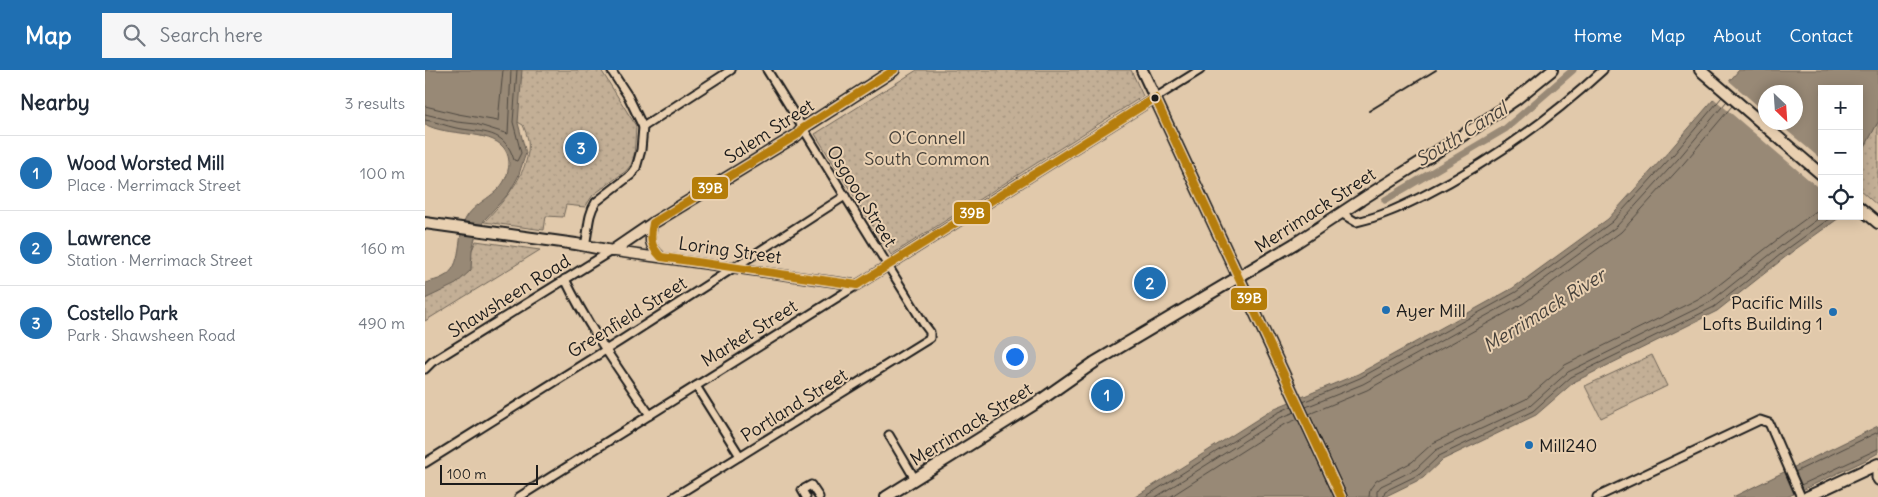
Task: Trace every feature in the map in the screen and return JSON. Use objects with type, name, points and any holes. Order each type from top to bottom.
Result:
[{"type":"main road","name":"Salem Street","points":[[611,251],[653,223],[797,135],[803,128],[893,70]]},
{"type":"main road","points":[[1142,70],[1341,497]]},
{"type":"main road","name":"Merrimack Street","points":[[886,497],[1038,402],[1095,362],[1294,244],[1479,126],[1552,70]]},
{"type":"main road","points":[[1703,73],[1818,172]]},
{"type":"main road","points":[[1863,210],[1878,223]]},
{"type":"main road","name":"Loring Street","points":[[425,223],[611,251]]},
{"type":"main road","points":[[1803,496],[1877,465]]},
{"type":"street","points":[[611,70],[631,102],[643,127],[731,70]]},
{"type":"street","name":"Osgood Street","points":[[767,70],[930,332],[930,338]]},
{"type":"street","name":"Market Street","points":[[519,497],[1200,70]]},
{"type":"street","points":[[1341,213],[1356,222],[1369,219],[1394,210],[1439,188],[1534,128],[1575,96],[1603,70]]},
{"type":"street","name":"Shawsheen Road","points":[[585,246],[589,215],[592,208],[603,196],[625,181],[636,168],[641,150],[643,127]]},
{"type":"street","name":"Greenfield Street","points":[[425,463],[845,196]]},
{"type":"street","points":[[653,223],[650,235],[651,246],[661,257]]},
{"type":"street","name":"Shawsheen Road","points":[[425,369],[432,362],[611,251]]},
{"type":"street","name":"Loring Street","points":[[611,251],[857,284]]},
{"type":"street","points":[[565,280],[573,297],[650,415]]},
{"type":"street","name":"Portland Street","points":[[674,497],[930,338]]},
{"type":"street","points":[[696,386],[740,456]]},
{"type":"street","points":[[1597,497],[1760,420],[1769,423],[1803,496]]},
{"type":"street","points":[[889,435],[915,479]]},
{"type":"street","points":[[1877,465],[1876,478],[1878,481]]},
{"type":"street","points":[[806,497],[802,490],[811,485],[819,497]]},
{"type":"green space","points":[[425,70],[601,70],[636,126],[634,157],[631,165],[626,171],[593,195],[585,207],[566,205],[563,217],[546,216],[544,230],[484,222],[515,185],[521,174],[528,152],[528,140],[523,125]]},
{"type":"green space","name":"O'Connell South Common","points":[[917,70],[1131,70],[1143,96],[891,255],[815,134]]},
{"type":"green space","points":[[1878,122],[1878,206],[1863,193],[1863,150]]},
{"type":"green space","points":[[476,241],[540,250],[425,321],[425,295],[465,265]]},
{"type":"green space","points":[[1652,355],[1667,386],[1601,418],[1585,386]]},
{"type":"water","points":[[425,70],[522,70],[518,123],[526,153],[518,177],[509,193],[485,219],[476,234],[472,250],[471,270],[456,284],[425,299],[425,283],[437,280],[450,272],[457,258],[461,233],[466,218],[501,185],[509,167],[509,162],[506,151],[497,142],[478,135],[444,131],[425,124]]},
{"type":"water","name":"Merrimack River","points":[[1739,70],[1878,70],[1878,122],[1863,150],[1863,85],[1818,85],[1818,220],[1836,220],[1793,251],[1717,311],[1574,382],[1536,415],[1442,460],[1423,478],[1384,497],[1135,497],[1275,408],[1358,374],[1513,288],[1608,219]]},
{"type":"water","points":[[1878,426],[1878,453],[1866,460],[1787,497],[1733,497]]},
{"type":"pier","points":[[1727,79],[1758,106],[1758,130],[1786,130],[1818,157],[1818,188],[1712,97]]},
{"type":"pier","points":[[1301,394],[1349,497],[1333,497],[1288,400]]},
{"type":"waterway","name":"South Canal","points":[[1385,200],[1505,129],[1573,70]]},
{"type":"railway","points":[[1369,111],[1436,70]]},
{"type":"transit line","name":"39B","points":[[894,70],[803,128],[797,135],[653,223],[652,242],[657,253],[661,257],[857,285],[1155,98],[1341,497]]},
{"type":"place","name":"Costello Park","points":[[581,148]]},
{"type":"place","name":"Lawrence","points":[[1150,283]]},
{"type":"place","name":"Ayer Mill","points":[[1386,310]]},
{"type":"place","name":"Pacific Mills Lofts Building 1","points":[[1833,312]]},
{"type":"place","name":"Wood Worsted Mill","points":[[1107,395]]},
{"type":"place","name":"Mill240","points":[[1529,445]]}]
